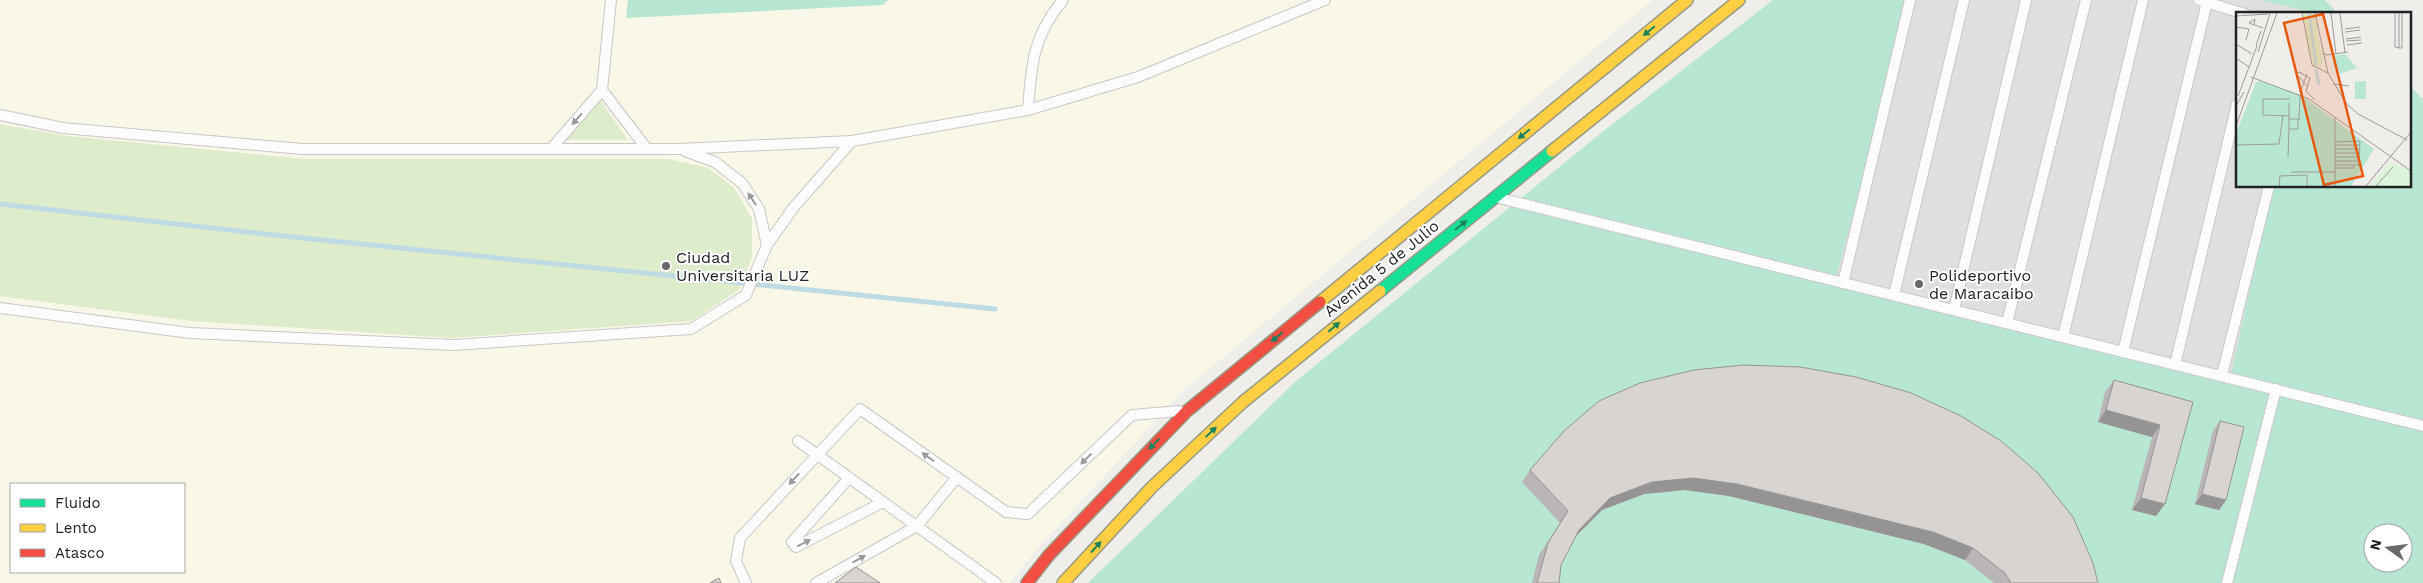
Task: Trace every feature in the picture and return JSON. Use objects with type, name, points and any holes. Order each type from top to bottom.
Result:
[{"type":"main road","name":"Avenida 5 de Julio","points":[[1027,583],[1049,554],[1187,411],[1688,0]]},
{"type":"main road","name":"Avenida 5 de Julio","points":[[1063,583],[1152,487],[1243,402],[1739,0]]},
{"type":"main road","points":[[1478,171],[1496,198]]},
{"type":"lane","points":[[551,149],[602,90],[611,0]]},
{"type":"lane","points":[[1028,110],[1030,69],[1036,42],[1047,21],[1063,0]]},
{"type":"lane","points":[[0,115],[64,128],[302,149],[679,149],[852,140],[1028,110],[1138,77],[1325,0]]},
{"type":"lane","points":[[1843,283],[1910,0]]},
{"type":"lane","points":[[1894,296],[1964,0]]},
{"type":"lane","points":[[1954,310],[2026,0]]},
{"type":"lane","points":[[2007,323],[2086,0]]},
{"type":"lane","points":[[2063,337],[2143,0]]},
{"type":"lane","points":[[2122,352],[2203,1],[2239,12]]},
{"type":"lane","points":[[602,90],[647,149]]},
{"type":"lane","points":[[2175,365],[2236,108]]},
{"type":"lane","points":[[0,308],[190,333],[454,346],[691,329],[746,295],[767,245],[794,207],[852,140]]},
{"type":"lane","points":[[679,149],[715,162],[742,183],[758,209],[767,245]]},
{"type":"lane","points":[[2222,375],[2269,188]]},
{"type":"lane","points":[[1496,198],[2222,375],[2423,426]]},
{"type":"lane","points":[[2226,583],[2276,390]]},
{"type":"lane","points":[[746,583],[736,561],[740,538],[860,409],[1006,512],[1028,514],[1132,415],[1187,411]]},
{"type":"lane","points":[[798,441],[996,583]]},
{"type":"lane","points":[[850,478],[792,542],[796,547],[883,502]]},
{"type":"lane","points":[[816,583],[917,526],[957,478]]},
{"type":"shaded area","name":"Ciudad Universitaria LUZ","points":[[0,0],[1653,0],[1184,390],[1036,550],[1010,583],[0,583]]},
{"type":"shaded area","points":[[1911,0],[2260,0],[2311,12],[2236,12],[2236,188],[2273,188],[2230,378],[1835,281]]},
{"type":"green space","points":[[628,0],[888,0],[883,5],[626,18]]},
{"type":"green space","name":"Polideportivo de Maracaibo","points":[[1773,0],[2325,0],[2336,12],[2236,12],[2236,188],[2410,188],[2410,86],[2423,99],[2423,583],[1088,583],[1295,382],[1601,133]]},
{"type":"green space","points":[[599,99],[628,140],[566,140]]},
{"type":"green space","points":[[0,124],[67,136],[305,159],[668,159],[708,168],[734,188],[752,219],[752,257],[739,290],[691,321],[451,338],[191,321],[0,296]]},
{"type":"building","points":[[1743,365],[1800,367],[1856,377],[1911,393],[1961,416],[2001,441],[2038,473],[2073,517],[2093,563],[2098,583],[2011,583],[2005,573],[1973,548],[1933,532],[1737,484],[1693,478],[1652,482],[1610,498],[1579,530],[1561,565],[1559,583],[1537,583],[1548,543],[1568,511],[1530,470],[1564,431],[1599,401],[1640,383],[1694,370]]},
{"type":"building","points":[[2114,380],[2193,402],[2165,504],[2141,498],[2160,425],[2106,410]]},
{"type":"building","points":[[2220,421],[2244,427],[2226,500],[2202,494]]},
{"type":"building","points":[[856,567],[880,583],[835,583]]},
{"type":"building","points":[[719,578],[721,583],[710,583]]},
{"type":"waterway","points":[[0,204],[264,234],[995,309]]},
{"type":"traffic: fast","points":[[1380,291],[1552,151]]},
{"type":"traffic: slow","points":[[1320,302],[1687,0]]},
{"type":"traffic: slow","points":[[1552,151],[1739,0]]},
{"type":"traffic: slow","points":[[1063,583],[1152,487],[1243,402],[1380,291]]},
{"type":"traffic: jam","points":[[1027,583],[1049,555],[1187,411],[1320,302]]},
{"type":"place","name":"Ciudad Universitaria LUZ","points":[[666,266]]},
{"type":"place","name":"Polideportivo de Maracaibo","points":[[1919,284]]}]
